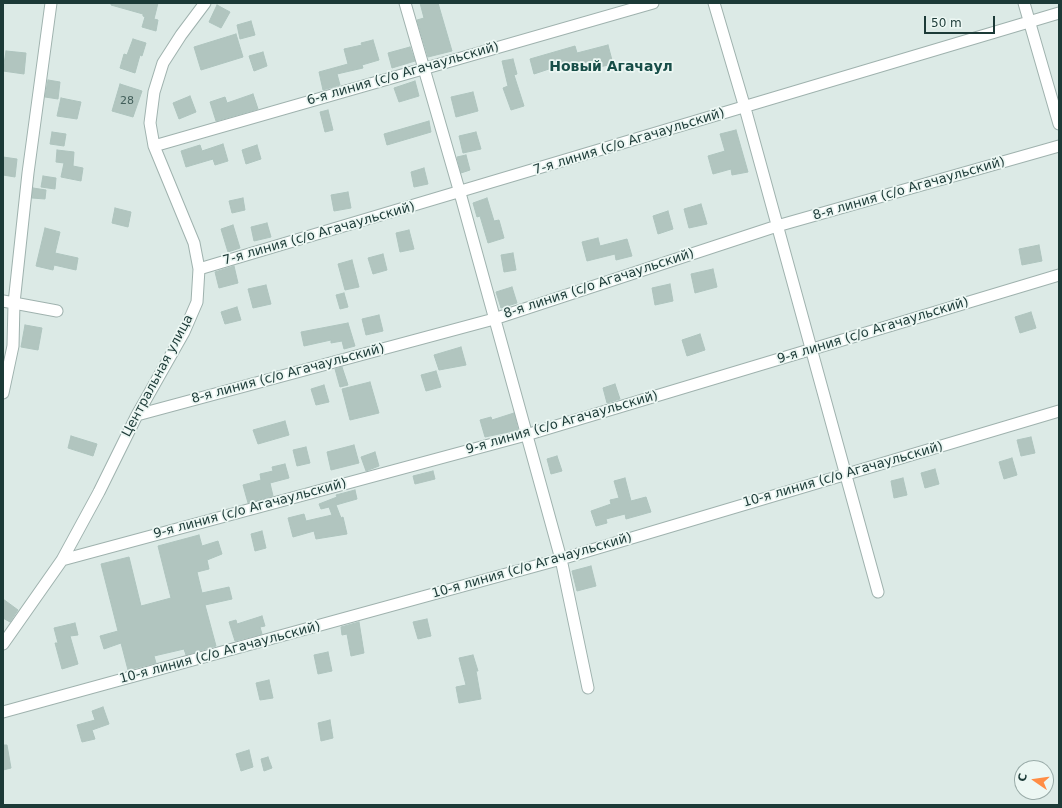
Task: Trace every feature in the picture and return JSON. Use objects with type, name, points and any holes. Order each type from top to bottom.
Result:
[{"type":"street","points":[[3,393],[13,346],[8,302],[28,173],[51,3]]},
{"type":"street","name":"Центральная улица","points":[[3,644],[62,560],[99,492],[137,415],[186,326],[197,302],[199,269],[194,243],[154,146],[150,124],[154,92],[163,63],[181,35],[205,3]]},
{"type":"street","points":[[405,3],[460,193],[561,559],[588,688]]},
{"type":"street","name":"6-я линия (с/о Агачаульский)","points":[[154,146],[424,67],[653,3]]},
{"type":"street","points":[[714,3],[745,108],[878,592]]},
{"type":"street","points":[[1024,3],[1059,124]]},
{"type":"street","name":"7-я линия (с/о Агачаульский)","points":[[199,269],[460,193],[1059,13]]},
{"type":"street","name":"8-я линия (с/о Агачаульский)","points":[[137,415],[494,319],[777,226],[1059,146]]},
{"type":"street","name":"9-я линия (с/о Агачаульский)","points":[[62,560],[526,435],[1059,275]]},
{"type":"street","points":[[8,302],[57,311]]},
{"type":"street","name":"10-я линия (с/о Агачаульский)","points":[[3,712],[561,559],[846,473],[1059,411]]},
{"type":"building","points":[[111,3],[158,3],[154,19],[158,20],[156,31],[142,27],[145,17],[143,14],[111,5]]},
{"type":"building","points":[[420,3],[438,3],[452,51],[428,57],[417,20],[424,18]]},
{"type":"building","points":[[217,5],[230,12],[221,28],[209,22]]},
{"type":"building","points":[[251,21],[255,35],[240,39],[237,25]]},
{"type":"building","points":[[236,34],[243,57],[201,70],[194,47]]},
{"type":"building","points":[[133,39],[146,43],[142,56],[140,55],[135,73],[120,68],[124,54],[127,55]]},
{"type":"building","points":[[373,40],[379,60],[362,65],[363,68],[337,74],[340,85],[323,90],[319,72],[348,64],[344,49],[362,45],[361,43]]},
{"type":"building","points":[[608,45],[613,64],[595,68],[593,60],[565,68],[564,64],[534,74],[530,59],[575,46],[577,53]]},
{"type":"building","points":[[410,47],[415,61],[392,68],[388,53]]},
{"type":"building","points":[[6,51],[26,53],[24,74],[3,71]]},
{"type":"building","points":[[263,52],[267,66],[254,71],[249,56]]},
{"type":"building","points":[[513,59],[517,74],[514,75],[524,106],[511,110],[503,88],[508,86],[502,61]]},
{"type":"building","points":[[48,80],[60,82],[58,99],[45,97]]},
{"type":"building","points":[[415,81],[419,96],[399,102],[394,88]]},
{"type":"building","points":[[120,84],[142,91],[133,117],[112,111]]},
{"type":"building","points":[[473,92],[478,111],[456,117],[451,97]]},
{"type":"building","points":[[253,94],[258,109],[216,121],[210,102],[225,97],[227,103]]},
{"type":"building","points":[[190,96],[196,112],[179,119],[173,103]]},
{"type":"building","points":[[61,98],[81,102],[77,119],[57,116]]},
{"type":"building","points":[[328,110],[333,130],[325,132],[320,112]]},
{"type":"building","points":[[429,121],[431,132],[387,145],[384,134]]},
{"type":"building","points":[[736,130],[748,172],[732,175],[731,169],[713,174],[708,156],[725,151],[720,134]]},
{"type":"building","points":[[52,132],[66,134],[64,146],[50,144]]},
{"type":"building","points":[[476,132],[481,149],[463,153],[459,136]]},
{"type":"building","points":[[223,144],[228,161],[215,165],[213,159],[186,167],[181,151],[200,145],[202,151]]},
{"type":"building","points":[[257,145],[261,159],[246,164],[242,150]]},
{"type":"building","points":[[57,150],[74,152],[73,166],[83,168],[81,181],[61,177],[64,163],[56,162]]},
{"type":"building","points":[[466,155],[470,170],[461,173],[457,157]]},
{"type":"building","points":[[3,157],[17,159],[15,177],[3,175]]},
{"type":"building","points":[[424,168],[428,184],[414,187],[411,172]]},
{"type":"building","points":[[43,176],[56,178],[55,189],[41,187]]},
{"type":"building","points":[[33,188],[46,190],[45,199],[32,198]]},
{"type":"building","points":[[348,192],[351,208],[334,211],[331,195]]},
{"type":"building","points":[[243,198],[245,210],[232,213],[229,201]]},
{"type":"building","points":[[487,198],[494,221],[499,220],[504,238],[488,243],[480,216],[477,217],[473,203]]},
{"type":"building","points":[[701,204],[707,224],[689,228],[684,209]]},
{"type":"building","points":[[115,208],[131,212],[128,227],[112,223]]},
{"type":"building","points":[[668,211],[673,229],[658,234],[653,216]]},
{"type":"building","points":[[267,223],[271,237],[254,241],[251,227]]},
{"type":"building","points":[[233,225],[240,248],[228,252],[221,229]]},
{"type":"building","points":[[45,228],[60,232],[55,253],[78,258],[76,270],[54,265],[53,270],[36,266]]},
{"type":"building","points":[[409,230],[414,249],[400,252],[396,233]]},
{"type":"building","points":[[598,238],[600,246],[627,239],[632,256],[616,260],[615,254],[587,261],[582,242]]},
{"type":"building","points":[[1039,245],[1042,261],[1022,265],[1019,249]]},
{"type":"building","points":[[513,253],[516,270],[504,272],[501,255]]},
{"type":"building","points":[[383,254],[387,270],[373,274],[368,258]]},
{"type":"building","points":[[352,260],[359,287],[345,290],[338,264]]},
{"type":"building","points":[[234,266],[238,283],[219,288],[215,272]]},
{"type":"building","points":[[713,269],[717,287],[695,293],[691,274]]},
{"type":"building","points":[[670,284],[673,301],[655,305],[652,288]]},
{"type":"building","points":[[266,285],[271,304],[253,308],[248,289]]},
{"type":"building","points":[[512,287],[517,303],[501,308],[496,292]]},
{"type":"building","points":[[344,293],[348,307],[340,309],[336,295]]},
{"type":"building","points":[[237,307],[241,320],[225,324],[221,312]]},
{"type":"building","points":[[1031,312],[1036,328],[1020,333],[1015,317]]},
{"type":"building","points":[[379,315],[383,331],[366,335],[362,319]]},
{"type":"building","points":[[348,323],[355,346],[344,349],[342,341],[331,343],[331,340],[304,346],[301,332]]},
{"type":"building","points":[[25,325],[42,328],[38,350],[21,347]]},
{"type":"building","points":[[700,334],[705,350],[687,356],[682,340]]},
{"type":"building","points":[[461,347],[466,365],[439,370],[434,355]]},
{"type":"building","points":[[342,367],[348,385],[340,387],[335,369]]},
{"type":"building","points":[[436,371],[441,387],[426,391],[421,375]]},
{"type":"building","points":[[370,382],[379,413],[350,420],[342,389]]},
{"type":"building","points":[[615,384],[620,399],[607,403],[603,388]]},
{"type":"building","points":[[324,385],[329,402],[316,405],[311,389]]},
{"type":"building","points":[[514,413],[518,430],[485,437],[480,420],[491,417],[492,420]]},
{"type":"building","points":[[285,421],[289,435],[258,444],[253,430]]},
{"type":"building","points":[[71,436],[97,444],[93,456],[68,448]]},
{"type":"building","points":[[1031,437],[1035,453],[1021,456],[1017,440]]},
{"type":"building","points":[[354,445],[359,463],[331,470],[327,452]]},
{"type":"building","points":[[306,447],[310,463],[297,466],[293,450]]},
{"type":"building","points":[[375,452],[379,466],[366,471],[361,457]]},
{"type":"building","points":[[557,456],[562,471],[551,474],[547,459]]},
{"type":"building","points":[[1012,458],[1017,475],[1004,479],[999,462]]},
{"type":"building","points":[[285,464],[289,478],[270,483],[273,496],[248,503],[243,485],[261,480],[260,474],[273,471],[272,467]]},
{"type":"building","points":[[935,469],[939,484],[925,488],[921,473]]},
{"type":"building","points":[[433,471],[435,479],[415,484],[413,476]]},
{"type":"building","points":[[625,478],[631,501],[646,497],[651,512],[626,519],[625,514],[606,519],[607,523],[596,526],[591,511],[611,504],[610,500],[619,498],[614,481]]},
{"type":"building","points":[[903,478],[907,495],[894,498],[891,481]]},
{"type":"building","points":[[355,490],[357,499],[336,505],[341,518],[343,517],[347,534],[316,539],[314,531],[293,537],[288,518],[304,514],[306,521],[332,515],[329,507],[321,509],[319,504],[337,497],[336,495]]},
{"type":"building","points":[[262,531],[266,548],[255,551],[251,534]]},
{"type":"building","points":[[199,535],[202,546],[218,541],[222,554],[207,560],[209,569],[197,572],[202,593],[229,587],[232,599],[205,605],[216,646],[186,655],[184,649],[154,656],[156,663],[128,670],[121,643],[104,649],[100,636],[118,631],[101,564],[129,557],[141,606],[171,598],[158,546]]},
{"type":"building","points":[[591,566],[596,586],[577,591],[572,571]]},
{"type":"building","points":[[3,599],[18,610],[10,622],[3,618]]},
{"type":"building","points":[[262,616],[265,626],[260,627],[262,634],[235,641],[229,622],[236,620],[237,624]]},
{"type":"building","points":[[427,619],[431,636],[418,639],[413,622]]},
{"type":"building","points":[[359,622],[364,653],[351,656],[347,634],[342,635],[341,627]]},
{"type":"building","points":[[75,623],[78,635],[70,636],[78,664],[62,669],[55,643],[58,643],[54,628]]},
{"type":"building","points":[[328,652],[332,671],[318,674],[314,655]]},
{"type":"building","points":[[473,655],[478,671],[476,671],[481,699],[459,703],[456,687],[466,685],[459,658]]},
{"type":"building","points":[[269,680],[273,698],[260,700],[256,683]]},
{"type":"building","points":[[103,707],[109,724],[92,730],[95,739],[82,742],[77,725],[95,720],[92,711]]},
{"type":"building","points":[[330,720],[333,738],[321,741],[318,723]]},
{"type":"building","points":[[3,745],[7,745],[11,768],[3,770]]},
{"type":"building","points":[[249,750],[253,767],[241,771],[236,754]]},
{"type":"building","points":[[268,757],[272,768],[264,771],[261,759]]},
{"type":"district","name":"Новый Агачаул","points":[[611,67]]}]
